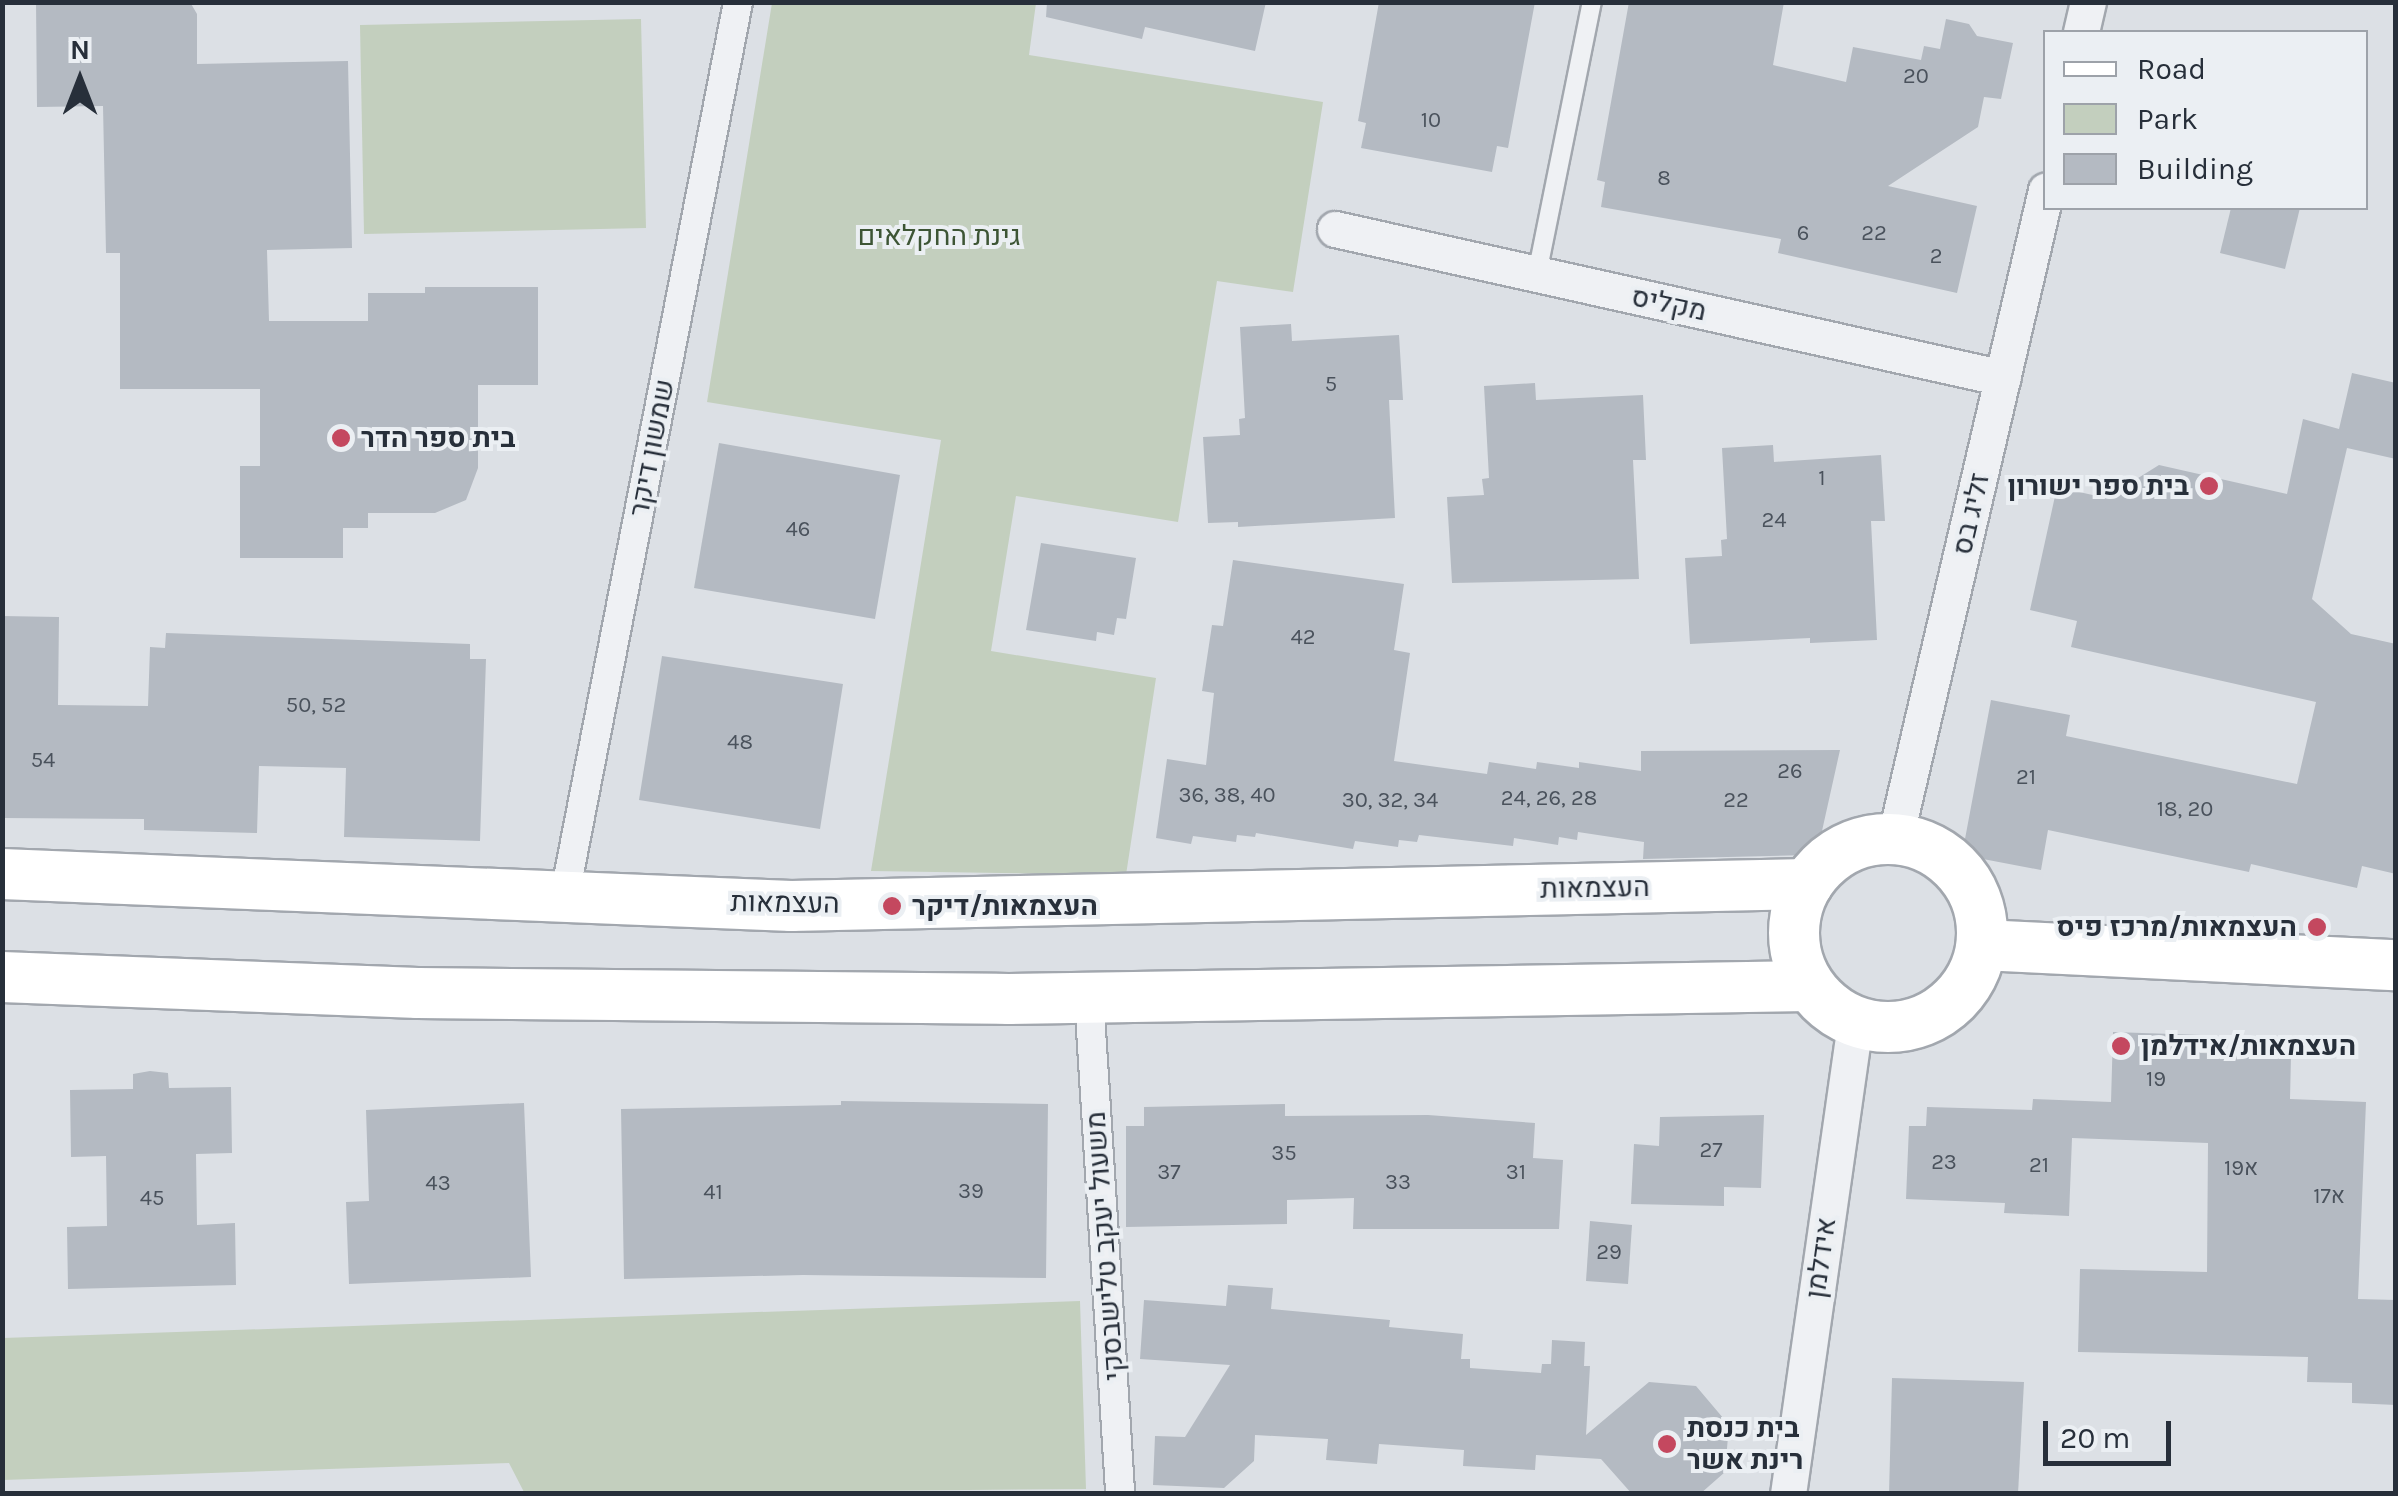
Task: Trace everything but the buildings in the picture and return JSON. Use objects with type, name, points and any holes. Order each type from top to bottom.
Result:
[{"type":"main road","points":[[1895,838],[1927,847],[1954,864],[1974,891],[1983,922],[1982,944],[1969,985],[1946,1009],[1918,1024],[1886,1028],[1856,1022],[1829,1008],[1808,986],[1796,959],[1793,928],[1808,884],[1838,853],[1865,841],[1895,838]]},
{"type":"main road","name":"העצמאות","points":[[2,874],[791,906],[1808,884]]},
{"type":"main road","points":[[1982,944],[2396,964]]},
{"type":"main road","points":[[2,977],[418,993],[1090,998],[1808,986]]},
{"type":"street","name":"שמשון דיקר","points":[[564,894],[738,2]]},
{"type":"street","points":[[2081,30],[2088,2]]},
{"type":"street","name":"זליג בס","points":[[1895,838],[2043,203]]},
{"type":"street","name":"מקליס","points":[[1335,229],[2003,378]]},
{"type":"street","name":"משעול יעקב טלישבסקי","points":[[1090,998],[1120,1494]]},
{"type":"street","name":"אידלמן","points":[[1788,1494],[1856,1022]]},
{"type":"lane","points":[[1537,274],[1592,2]]},
{"type":"green space","name":"גינת החקלאים","points":[[772,3],[1036,3],[1029,55],[1323,102],[1293,292],[1217,281],[1178,522],[1016,496],[991,651],[1156,678],[1126,875],[871,871],[941,440],[707,402]]},
{"type":"green space","points":[[641,19],[646,228],[364,234],[360,25]]},
{"type":"green space","points":[[1080,1301],[1086,1489],[525,1494],[509,1463],[3,1480],[3,1338]]},
{"type":"place","name":"בית ספר הדר","points":[[341,438]]},
{"type":"place","name":"בית ספר ישורון","points":[[2209,486]]},
{"type":"place","name":"העצמאות/דיקר","points":[[892,906]]},
{"type":"place","name":"העצמאות/מרכז פיס","points":[[2317,927]]},
{"type":"place","name":"העצמאות/אידלמן","points":[[2121,1046]]},
{"type":"place","name":"בית כנסת רינת אשר","points":[[1667,1444]]}]
